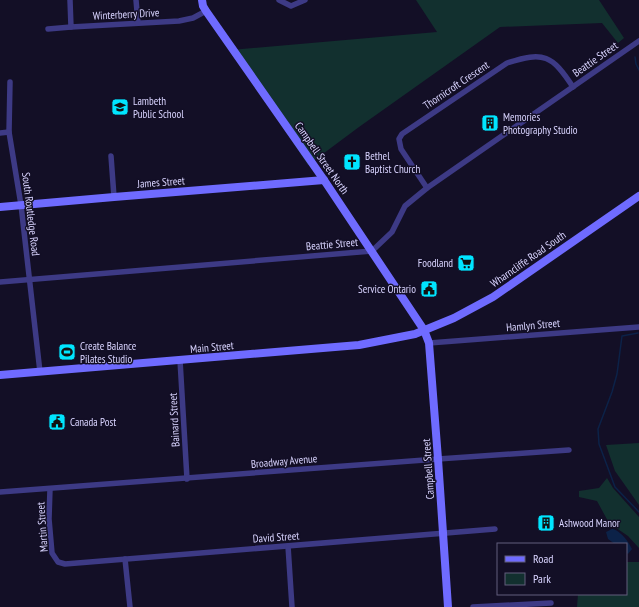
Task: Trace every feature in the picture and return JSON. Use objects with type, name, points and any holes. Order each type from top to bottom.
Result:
[{"type":"street","points":[[70,0],[71,27]]},
{"type":"street","points":[[136,0],[138,23]]},
{"type":"street","name":"Campbell Street North","points":[[202,0],[206,12],[324,180],[424,330]]},
{"type":"street","points":[[279,0],[291,6],[305,0]]},
{"type":"street","name":"Winterberry Drive","points":[[48,29],[179,21],[194,18],[206,12]]},
{"type":"street","name":"Beattie Street","points":[[0,282],[372,251],[392,232],[405,206],[426,188],[639,41]]},
{"type":"street","name":"Thornicroft Crescent","points":[[426,188],[401,149],[398,139],[402,134],[507,63],[524,58],[542,57],[553,61],[561,68],[573,87]]},
{"type":"street","name":"South Routledge Road","points":[[10,82],[9,132],[21,206],[40,372]]},
{"type":"street","points":[[0,133],[9,132]]},
{"type":"street","points":[[112,156],[114,196]]},
{"type":"street","name":"James Street","points":[[0,207],[114,196],[324,180]]},
{"type":"street","name":"Wharncliffe Road South","points":[[424,330],[454,318],[493,297],[639,196]]},
{"type":"street","name":"Hamlyn Street","points":[[428,343],[639,327]]},
{"type":"street","name":"Campbell Street","points":[[424,330],[428,343],[438,459],[448,607]]},
{"type":"street","name":"Main Street","points":[[0,375],[358,345],[414,334],[424,330]]},
{"type":"street","name":"Bainard Street","points":[[180,360],[187,479]]},
{"type":"street","name":"Broadway Avenue","points":[[0,492],[569,450]]},
{"type":"street","name":"Martin Street","points":[[50,489],[49,519],[52,553],[58,562]]},
{"type":"street","name":"David Street","points":[[58,562],[65,564],[495,529]]},
{"type":"street","points":[[288,546],[292,607]]},
{"type":"street","points":[[125,558],[130,607]]},
{"type":"street","points":[[473,607],[550,603]]},
{"type":"green space","points":[[416,0],[599,0],[624,38],[618,43],[602,23],[500,27],[308,165],[231,50],[437,32]]},
{"type":"green space","points":[[639,443],[639,505],[615,471],[606,445]]},
{"type":"green space","points":[[607,478],[613,488],[639,517],[639,548],[628,536],[609,523],[597,501],[579,497],[579,491],[599,488]]},
{"type":"green space","points":[[627,562],[639,562],[639,607],[577,607],[578,595],[627,595]]},
{"type":"water","points":[[612,529],[624,537],[632,549],[628,554],[627,543],[614,543],[608,539],[606,532]]},
{"type":"waterway","points":[[635,57],[639,70]]},
{"type":"waterway","points":[[638,333],[622,336],[617,374],[598,429],[599,444],[615,487],[639,512]]},
{"type":"place","name":"Lambeth Public School","points":[[120,107]]},
{"type":"place","name":"Memories Photography Studio","points":[[490,123]]},
{"type":"place","name":"Bethel Baptist Church","points":[[352,162]]},
{"type":"place","name":"Foodland","points":[[466,263]]},
{"type":"place","name":"Service Ontario","points":[[429,289]]},
{"type":"place","name":"Create Balance Pilates Studio","points":[[67,352]]},
{"type":"place","name":"Canada Post","points":[[57,422]]},
{"type":"place","name":"Ashwood Manor","points":[[546,523]]}]
